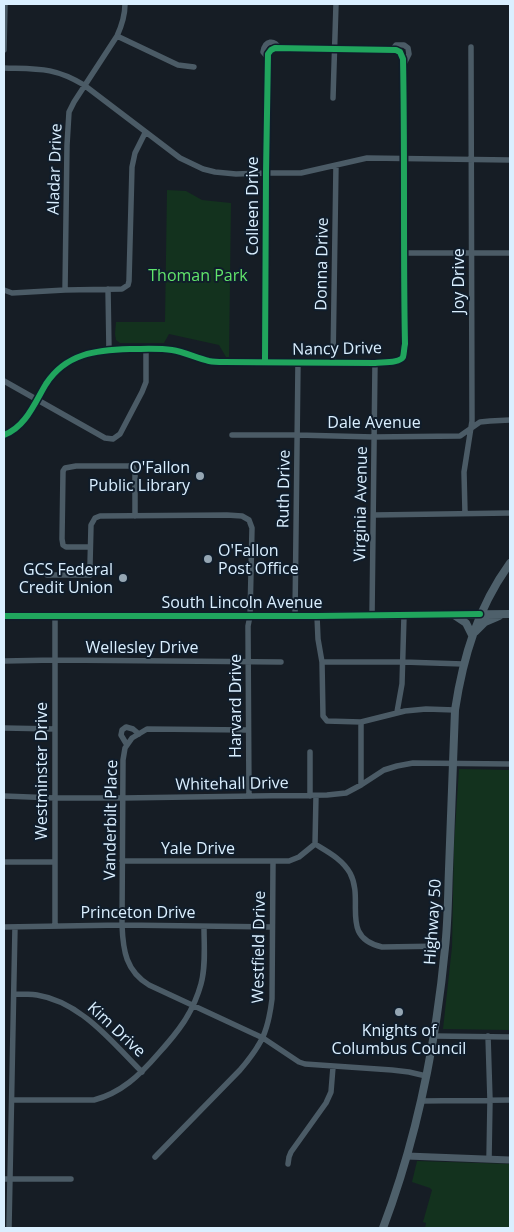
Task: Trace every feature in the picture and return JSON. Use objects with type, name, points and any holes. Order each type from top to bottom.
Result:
[{"type":"main road","name":"Highway 50","points":[[383,1228],[407,1156],[421,1101],[434,1036],[446,946],[453,763],[458,688],[463,664],[480,614],[510,563]]},
{"type":"main road","name":"South Lincoln Avenue","points":[[4,616],[404,616],[508,614]]},
{"type":"main road","points":[[453,615],[466,623],[472,635],[485,622],[508,614]]},
{"type":"street","points":[[4,50],[5,4]]},
{"type":"street","name":"Aladar Drive","points":[[65,290],[69,112],[117,36],[124,17],[125,4]]},
{"type":"street","points":[[333,98],[336,4]]},
{"type":"street","points":[[117,36],[178,65],[194,67]]},
{"type":"street","points":[[268,58],[263,52],[264,47],[272,42],[277,44],[280,49],[392,50]]},
{"type":"street","name":"Nancy Drive","points":[[4,435],[16,428],[24,420],[48,382],[58,371],[69,362],[96,351],[173,350],[209,361],[224,362],[375,363],[398,361],[401,359],[405,344],[403,63],[400,52],[392,50],[396,45],[404,45],[408,48],[409,54],[403,63]]},
{"type":"street","name":"Joy Drive","points":[[465,513],[464,472],[472,420],[471,47]]},
{"type":"street","name":"Colleen Drive","points":[[265,362],[268,54],[275,48],[280,49]]},
{"type":"street","points":[[4,68],[48,70],[72,78],[180,158],[203,169],[236,174],[266,172],[301,173],[367,158],[510,160]]},
{"type":"street","points":[[4,290],[12,293],[122,289],[128,285],[132,167],[145,133]]},
{"type":"street","name":"Donna Drive","points":[[333,362],[336,165]]},
{"type":"street","points":[[403,253],[510,253]]},
{"type":"street","points":[[108,289],[109,350]]},
{"type":"street","points":[[4,381],[105,438],[113,439],[120,434],[146,382],[146,349]]},
{"type":"street","name":"Ruth Drive","points":[[295,616],[298,363]]},
{"type":"street","name":"Virginia Avenue","points":[[372,616],[375,363]]},
{"type":"street","name":"Dale Avenue","points":[[232,435],[460,436],[480,422],[510,420]]},
{"type":"street","points":[[90,547],[66,547],[63,545],[63,472],[65,468],[76,466],[134,467],[136,472],[135,516],[100,516],[95,518],[91,525],[90,565]]},
{"type":"street","points":[[374,515],[510,513]]},
{"type":"street","name":"Harvard Drive","points":[[135,516],[238,516],[249,520],[252,528],[250,616],[248,626],[249,796]]},
{"type":"street","points":[[47,575],[90,575]]},
{"type":"street","name":"Westminster Drive","points":[[55,616],[55,926]]},
{"type":"street","points":[[318,616],[318,639],[322,662],[323,716],[327,721],[361,722],[397,712],[426,709],[456,710]]},
{"type":"street","points":[[397,712],[402,684],[404,616]]},
{"type":"street","name":"Wellesley Drive","points":[[4,661],[281,662]]},
{"type":"street","points":[[322,662],[463,664]]},
{"type":"street","points":[[361,722],[361,785]]},
{"type":"street","name":"Vanderbilt Place","points":[[127,745],[121,735],[122,730],[126,727],[133,729],[139,734]]},
{"type":"street","points":[[4,728],[55,729]]},
{"type":"street","name":"Vanderbilt Place","points":[[248,730],[147,729],[132,738],[125,748],[123,760],[122,925],[126,956],[132,970],[149,985],[264,1038],[305,1064],[392,1070],[426,1076]]},
{"type":"street","points":[[272,862],[289,862],[294,860],[315,844],[310,752]]},
{"type":"street","name":"Whitehall Drive","points":[[4,796],[123,798],[313,796],[346,793],[384,770],[413,763],[510,764]]},
{"type":"street","points":[[315,844],[337,858],[351,874],[355,891],[357,929],[359,934],[366,940],[382,947],[446,946]]},
{"type":"street","points":[[4,862],[55,862]]},
{"type":"street","name":"Yale Drive","points":[[122,862],[272,862]]},
{"type":"street","name":"Westfield Drive","points":[[155,1157],[240,1070],[264,1038],[272,999],[272,862]]},
{"type":"street","name":"Princeton Drive","points":[[4,927],[122,925],[272,927]]},
{"type":"street","points":[[9,1228],[6,1220],[12,1100],[15,927]]},
{"type":"street","points":[[12,1100],[94,1100],[107,1096],[142,1072],[177,1032],[194,1006],[204,970],[204,927]]},
{"type":"street","name":"Kim Drive","points":[[14,994],[37,995],[57,1000],[75,1009],[90,1020],[142,1072]]},
{"type":"street","points":[[434,1036],[510,1037]]},
{"type":"street","points":[[488,1036],[490,1100],[488,1159]]},
{"type":"street","points":[[288,1164],[291,1152],[326,1103],[332,1086],[333,1067]]},
{"type":"street","points":[[421,1101],[510,1100]]},
{"type":"street","points":[[407,1156],[510,1160]]},
{"type":"street","points":[[7,1179],[71,1179]]},
{"type":"green space","name":"Thoman Park","points":[[167,190],[186,191],[202,200],[231,203],[229,357],[226,357],[219,345],[169,334],[164,343],[120,343],[116,340],[116,322],[165,322]]},
{"type":"green space","points":[[459,769],[510,770],[510,1030],[443,1029],[452,947],[454,845]]},
{"type":"green space","points":[[417,1161],[510,1164],[510,1228],[425,1228],[426,1223],[423,1222],[432,1190],[412,1182]]},
{"type":"cycle path","points":[[4,435],[12,431],[24,420],[54,374],[73,360],[94,352],[130,349],[167,349],[218,362],[375,363],[401,359],[405,344],[403,59],[400,52],[396,50],[275,48],[268,54],[265,362]]},
{"type":"cycle path","points":[[4,616],[480,614]]},
{"type":"place","name":"O'Fallon Public Library","points":[[200,476]]},
{"type":"place","name":"O'Fallon Post Office","points":[[208,559]]},
{"type":"place","name":"GCS Federal Credit Union","points":[[123,578]]},
{"type":"place","name":"Knights of Columbus Council","points":[[399,1012]]}]
